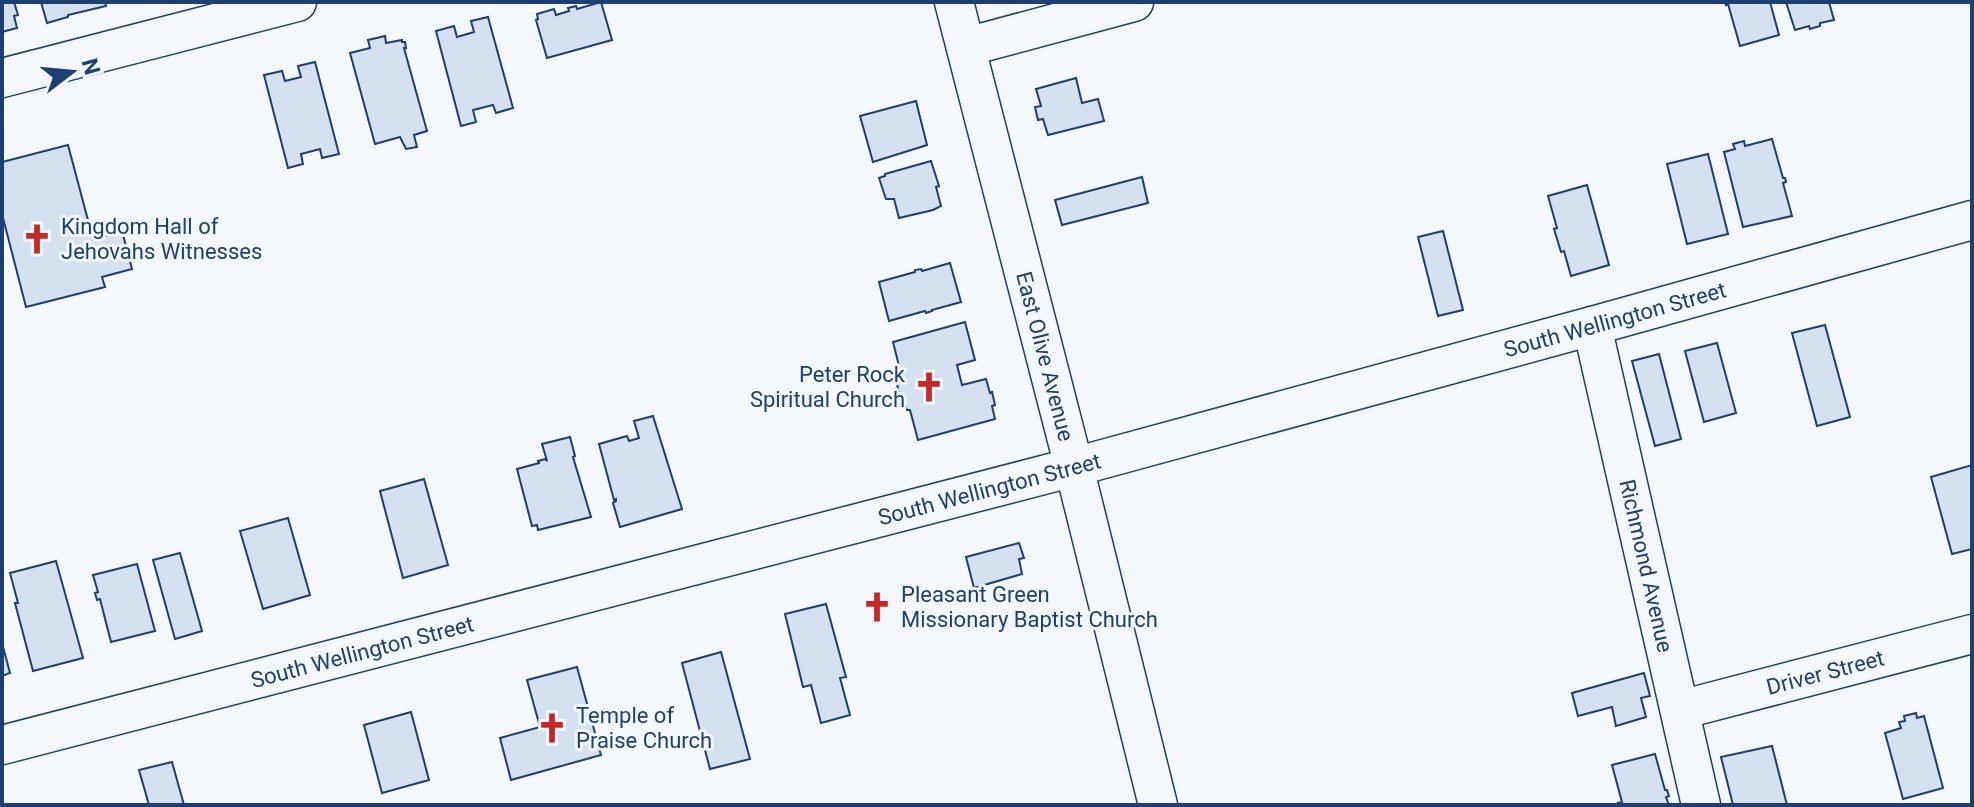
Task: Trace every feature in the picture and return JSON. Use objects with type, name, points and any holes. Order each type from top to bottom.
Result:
[{"type":"street","points":[[2,78],[297,2]]},
{"type":"street","name":"East Olive Avenue","points":[[954,2],[1158,805]]},
{"type":"street","points":[[966,47],[1134,2]]},
{"type":"street","name":"South Wellington Street","points":[[2,745],[1074,467],[1972,220]]},
{"type":"street","name":"Richmond Avenue","points":[[1592,326],[1701,805]]},
{"type":"street","name":"Driver Street","points":[[1680,710],[1972,634]]},
{"type":"building","points":[[2,2],[14,2],[18,15],[14,16],[17,28],[2,32]]},
{"type":"building","points":[[41,2],[105,2],[106,6],[47,23]]},
{"type":"building","points":[[601,2],[612,40],[547,58],[537,14],[554,9],[556,15],[569,11],[568,8],[576,6],[577,9]]},
{"type":"building","points":[[1725,2],[1770,2],[1779,35],[1740,46]]},
{"type":"building","points":[[1786,2],[1829,2],[1834,20],[1810,29],[1809,26],[1795,30]]},
{"type":"building","points":[[488,17],[513,108],[496,113],[493,105],[473,110],[476,122],[461,126],[436,31],[454,26],[457,37],[474,32],[471,21]]},
{"type":"building","points":[[385,36],[386,43],[405,42],[404,48],[427,131],[414,135],[417,147],[406,149],[400,137],[375,144],[350,53],[370,48],[368,40]]},
{"type":"building","points":[[315,62],[339,154],[322,158],[320,149],[301,154],[303,164],[288,168],[264,75],[282,71],[285,81],[301,77],[298,66]]},
{"type":"building","points":[[1076,78],[1082,103],[1098,99],[1104,121],[1048,135],[1043,119],[1038,120],[1035,107],[1041,106],[1036,89]]},
{"type":"building","points":[[916,101],[927,145],[873,162],[860,116]]},
{"type":"building","points":[[1772,139],[1785,178],[1786,182],[1783,183],[1792,216],[1743,227],[1724,152],[1735,149],[1733,144],[1744,141],[1745,146]]},
{"type":"building","points":[[68,145],[93,239],[122,231],[132,269],[102,277],[105,287],[26,307],[2,214],[2,162]]},
{"type":"building","points":[[1708,154],[1728,234],[1687,244],[1667,164]]},
{"type":"building","points":[[931,161],[941,206],[899,218],[894,199],[886,199],[879,178]]},
{"type":"building","points":[[1142,177],[1148,203],[1062,225],[1055,200]]},
{"type":"building","points":[[1587,185],[1609,265],[1571,276],[1554,229],[1557,228],[1548,196]]},
{"type":"building","points":[[1443,231],[1463,310],[1438,316],[1418,237]]},
{"type":"building","points":[[950,263],[961,302],[889,321],[879,282]]},
{"type":"building","points":[[965,322],[975,360],[957,365],[962,385],[986,379],[995,405],[992,406],[995,419],[918,440],[910,410],[900,398],[897,384],[903,382],[893,342]]},
{"type":"building","points":[[1825,325],[1850,417],[1817,426],[1792,333]]},
{"type":"building","points":[[1717,343],[1736,413],[1704,422],[1685,351]]},
{"type":"building","points":[[1659,354],[1681,439],[1655,446],[1632,361]]},
{"type":"building","points":[[653,416],[682,509],[620,527],[613,503],[616,499],[599,444],[627,436],[629,441],[639,438],[634,421]]},
{"type":"building","points":[[570,437],[591,517],[538,530],[537,525],[532,526],[517,469],[545,459],[547,461],[542,444]]},
{"type":"building","points":[[1972,465],[1972,549],[1952,554],[1931,477]]},
{"type":"building","points":[[424,479],[448,565],[403,578],[380,491]]},
{"type":"building","points":[[288,518],[310,595],[263,609],[240,531]]},
{"type":"building","points":[[1019,543],[1024,558],[1019,559],[1022,574],[974,588],[966,557]]},
{"type":"building","points":[[180,553],[202,631],[175,639],[153,560]]},
{"type":"building","points":[[56,561],[83,658],[33,671],[10,573]]},
{"type":"building","points":[[137,564],[155,631],[111,642],[100,599],[97,600],[95,593],[98,592],[93,575]]},
{"type":"building","points":[[826,604],[846,677],[840,678],[850,715],[821,723],[811,685],[803,687],[785,614]]},
{"type":"building","points":[[2,643],[10,673],[2,676]]},
{"type":"building","points":[[721,652],[750,759],[710,769],[682,663]]},
{"type":"building","points":[[577,667],[601,755],[511,780],[500,738],[540,727],[527,680]]},
{"type":"building","points":[[1644,673],[1650,696],[1641,698],[1646,717],[1616,726],[1612,707],[1578,716],[1572,693]]},
{"type":"building","points":[[411,712],[429,780],[382,793],[364,725]]},
{"type":"building","points":[[1916,713],[1917,718],[1924,716],[1943,788],[1903,799],[1885,733],[1901,728],[1899,722],[1905,721],[1904,716]]},
{"type":"building","points":[[1772,746],[1787,805],[1733,805],[1721,757]]},
{"type":"building","points":[[1655,754],[1669,805],[1619,805],[1622,802],[1612,765]]},
{"type":"building","points":[[172,762],[184,805],[149,805],[139,770]]},
{"type":"place","name":"Kingdom Hall of Jehovahs Witnesses","points":[[37,239]]},
{"type":"place","name":"Peter Rock Spiritual Church","points":[[929,387]]},
{"type":"place","name":"Pleasant Green Missionary Baptist Church","points":[[877,607]]},
{"type":"place","name":"Temple of Praise Church","points":[[552,728]]}]
